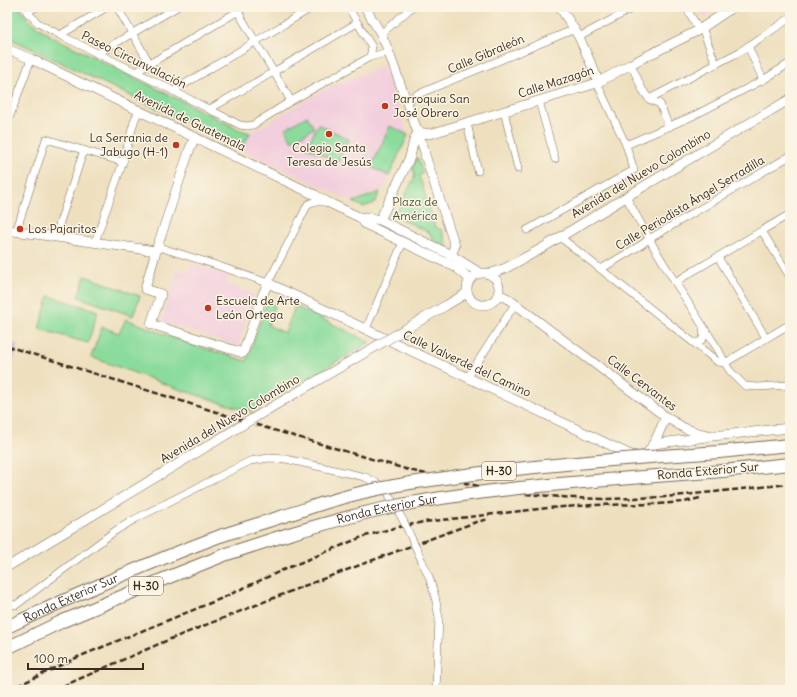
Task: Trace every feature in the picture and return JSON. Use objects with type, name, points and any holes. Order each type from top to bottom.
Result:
[{"type":"highway","name":"Ronda Exterior Sur","points":[[7,627],[50,606],[221,536],[342,497],[388,487],[502,470],[790,445]]},
{"type":"highway","name":"Ronda Exterior Sur","points":[[7,648],[63,621],[158,581],[228,554],[340,519],[391,507],[446,497],[516,488],[790,464]]},
{"type":"street","points":[[26,10],[36,7]]},
{"type":"street","points":[[60,35],[107,7]]},
{"type":"street","points":[[117,7],[150,64]]},
{"type":"street","points":[[97,54],[177,7]]},
{"type":"street","points":[[136,72],[237,9],[245,7]]},
{"type":"street","points":[[173,91],[312,7]]},
{"type":"street","points":[[348,7],[372,47],[370,57]]},
{"type":"street","points":[[365,7],[381,34],[407,102],[416,136],[425,152],[455,246],[451,256]]},
{"type":"street","points":[[381,34],[412,7]]},
{"type":"street","points":[[527,230],[634,170],[626,145],[597,83],[596,75],[577,33],[560,7]]},
{"type":"street","name":"Calle Gibraleón","points":[[407,102],[416,95],[577,33],[635,7]]},
{"type":"street","points":[[686,7],[701,29],[716,64]]},
{"type":"street","name":"Calle Mazagón","points":[[416,136],[430,134],[597,83],[701,29],[733,7]]},
{"type":"street","points":[[237,9],[290,99],[387,49]]},
{"type":"street","name":"Paseo Circunvalación","points":[[26,10],[38,24],[240,125],[253,125],[290,99]]},
{"type":"street","points":[[649,99],[741,51],[790,18]]},
{"type":"street","points":[[210,109],[357,23]]},
{"type":"street","points":[[748,46],[763,80]]},
{"type":"street","points":[[372,47],[387,49]]},
{"type":"street","name":"Avenida de Guatemala","points":[[7,49],[139,110],[315,195],[361,218],[365,224],[457,268],[470,279]]},
{"type":"street","points":[[7,124],[31,59]]},
{"type":"street","points":[[626,145],[695,115],[763,80],[790,63]]},
{"type":"street","points":[[631,64],[642,90],[649,99],[660,104],[669,127]]},
{"type":"street","name":"Avenida del Nuevo Colombino","points":[[485,274],[506,268],[790,99]]},
{"type":"street","points":[[539,101],[555,159]]},
{"type":"street","points":[[95,242],[123,162],[134,122],[139,110]]},
{"type":"street","points":[[504,112],[518,170]]},
{"type":"street","points":[[466,123],[478,171]]},
{"type":"street","points":[[380,220],[410,157],[416,136]]},
{"type":"street","points":[[195,137],[190,148],[145,289],[161,294],[151,324],[243,353],[268,283],[308,204],[313,202],[327,202]]},
{"type":"street","points":[[123,162],[46,138],[12,231],[159,249],[213,264],[268,283]]},
{"type":"street","points":[[55,237],[84,150]]},
{"type":"street","points":[[410,157],[416,152],[425,155]]},
{"type":"street","name":"Calle Periodista Ángel Serradilla","points":[[601,269],[790,156]]},
{"type":"street","points":[[626,197],[649,239],[730,371],[745,386],[756,387],[790,385]]},
{"type":"street","points":[[675,282],[790,214]]},
{"type":"street","name":"Avenida de Guatemala","points":[[361,218],[365,217],[380,220],[485,274]]},
{"type":"street","name":"Avenida de Guatemala","points":[[380,220],[383,226],[387,228],[393,237]]},
{"type":"street","points":[[762,231],[790,277]]},
{"type":"street","points":[[560,237],[718,362],[725,363],[790,324]]},
{"type":"street","points":[[366,329],[403,242]]},
{"type":"street","name":"Avenida de Guatemala","points":[[428,254],[437,253],[443,256],[451,256]]},
{"type":"street","points":[[718,257],[766,338]]},
{"type":"street","name":"Avenida del Nuevo Colombino","points":[[497,282],[506,268]]},
{"type":"street","points":[[485,274],[494,278],[499,289],[498,294],[492,302],[487,305],[482,305],[472,302],[467,293],[466,287],[470,279],[475,275],[485,274]]},
{"type":"street","name":"Calle Valverde del Camino","points":[[268,283],[629,454],[644,456],[653,444],[666,417]]},
{"type":"street","name":"Avenida del Nuevo Colombino","points":[[7,567],[272,407],[467,293]]},
{"type":"street","name":"Calle Cervantes","points":[[498,294],[507,298],[666,417],[684,428],[712,436],[790,428]]},
{"type":"street","points":[[468,378],[515,304]]},
{"type":"street","points":[[692,342],[700,342],[704,337],[703,325]]},
{"type":"street","points":[[653,444],[712,436]]},
{"type":"street","points":[[7,604],[16,605],[115,531],[135,519],[250,462],[269,458],[286,459],[365,477],[376,483],[388,493],[404,522],[422,561],[435,596],[439,618],[436,690]]},
{"type":"shaded area","points":[[698,7],[721,7],[705,18]]},
{"type":"shaded area","name":"Colegio Santa Teresa de Jesús","points":[[383,66],[408,135],[384,189],[351,201],[242,149],[250,133],[329,87]]},
{"type":"shaded area","name":"Escuela de Arte León Ortega","points":[[191,263],[229,276],[227,284],[255,294],[238,346],[161,322],[178,269],[187,272]]},
{"type":"shaded area","points":[[7,341],[18,344],[8,382],[7,382]]},
{"type":"green space","points":[[7,7],[19,7],[30,21],[53,37],[240,130],[250,133],[242,149],[7,37]]},
{"type":"green space","points":[[307,116],[314,128],[292,141],[285,129]]},
{"type":"green space","points":[[318,124],[349,139],[338,162],[307,147]]},
{"type":"green space","points":[[390,126],[408,135],[389,176],[371,167]]},
{"type":"green space","name":"Plaza de América","points":[[417,158],[423,174],[419,175],[435,227],[442,230],[447,245],[445,246],[432,240],[430,233],[397,217],[396,214],[415,176],[413,168]]},
{"type":"green space","points":[[380,192],[375,203],[363,207],[353,202]]},
{"type":"green space","points":[[85,276],[140,296],[133,316],[78,297]]},
{"type":"green space","points":[[49,296],[98,311],[88,343],[39,329]]},
{"type":"green space","points":[[267,301],[275,304],[268,325],[285,333],[295,306],[370,342],[251,412],[181,390],[91,357],[102,327],[119,333],[126,319],[187,343],[247,361]]},
{"type":"railway","points":[[7,346],[270,429],[409,470],[504,492],[573,498],[605,499],[665,497],[790,484]]},
{"type":"railway","points":[[9,690],[78,657],[220,599],[285,569],[362,537],[394,528],[424,522],[548,508],[593,505],[657,504],[684,502],[700,498]]},
{"type":"railway","points":[[54,690],[168,640],[304,586],[476,522],[489,519]]},
{"type":"place","name":"Parroquia San José Obrero","points":[[385,106]]},
{"type":"place","name":"Colegio Santa Teresa de Jesús","points":[[329,134]]},
{"type":"place","name":"La Serrania de Jabugo (H-1)","points":[[176,145]]},
{"type":"place","name":"Los Pajaritos","points":[[20,229]]},
{"type":"place","name":"Escuela de Arte León Ortega","points":[[208,308]]}]
